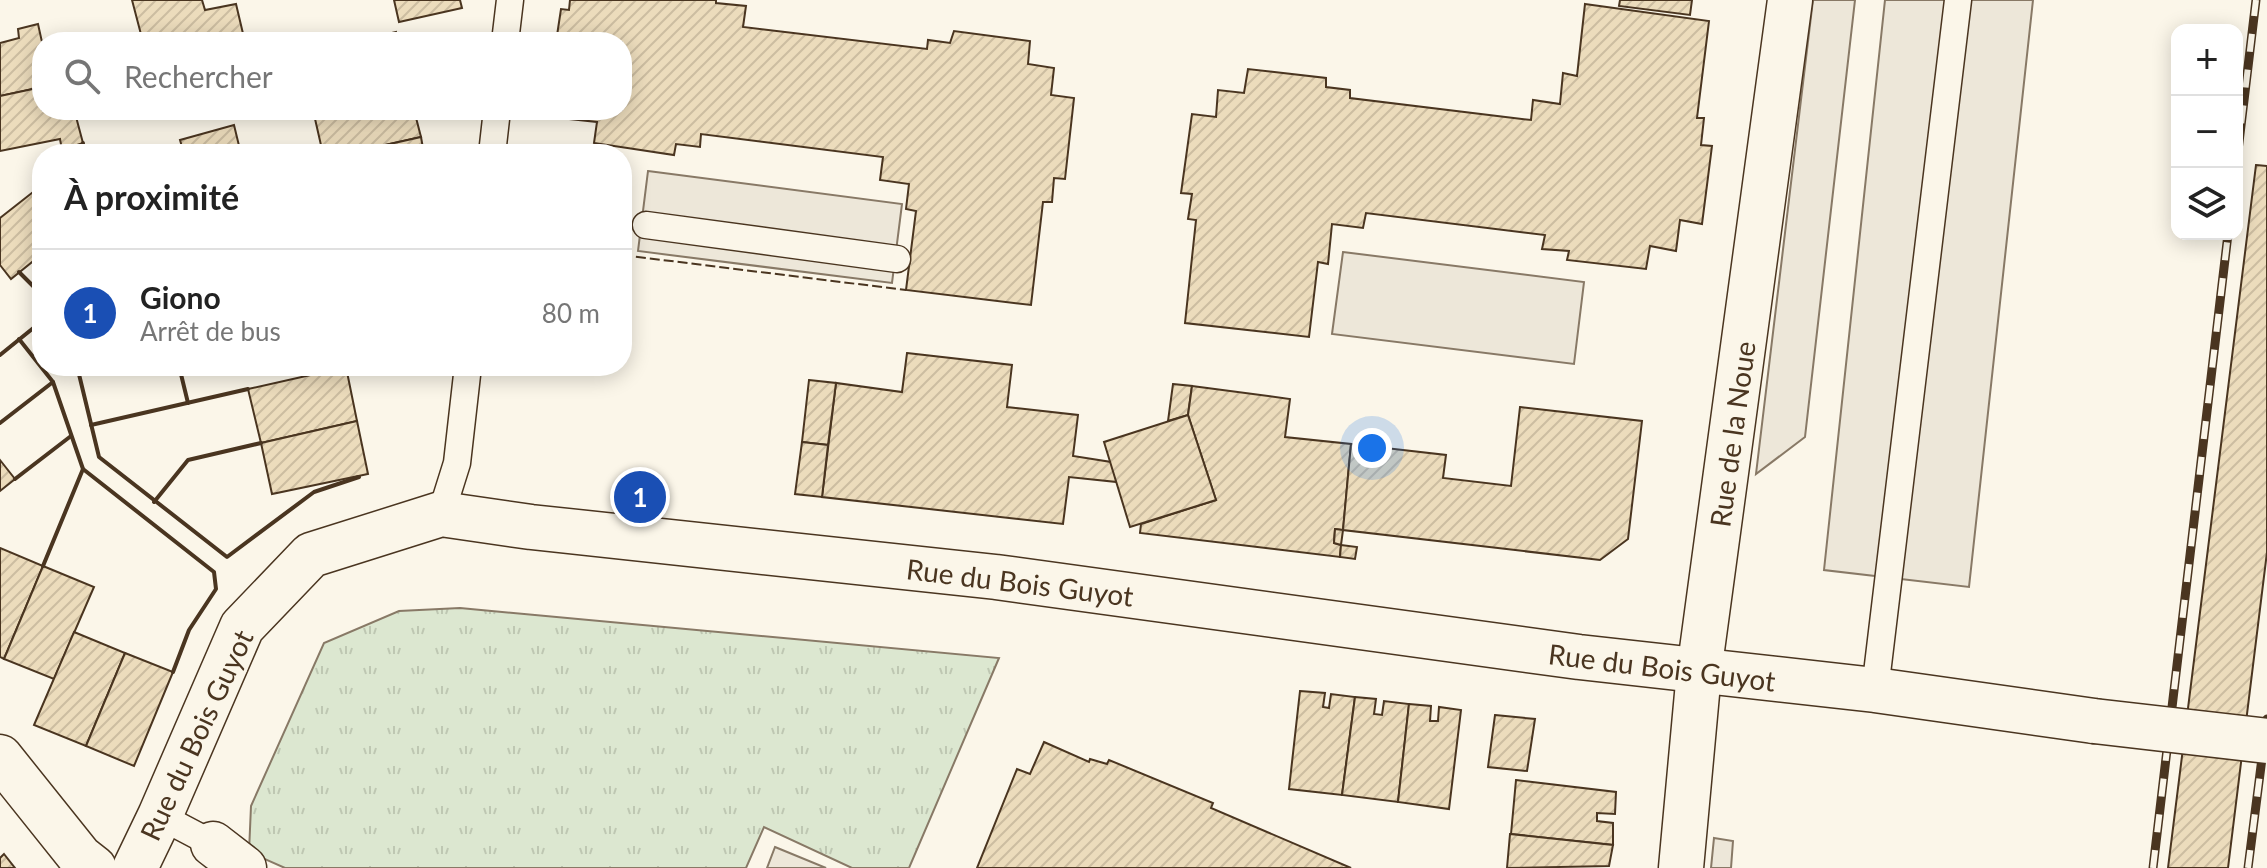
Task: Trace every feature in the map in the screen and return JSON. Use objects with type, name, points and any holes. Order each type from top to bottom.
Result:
[{"type":"street","name":"Rue de la Noue","points":[[1681,868],[1699,672],[1790,0]]},
{"type":"street","name":"Rue du Bois Guyot","points":[[135,868],[242,627],[311,555],[441,514],[531,527],[996,577],[1699,672],[1875,690],[2094,721],[2267,741]]},
{"type":"street","points":[[0,757],[80,857],[94,868]]},
{"type":"lane","points":[[506,32],[510,0]]},
{"type":"lane","points":[[1875,690],[1958,0]]},
{"type":"lane","points":[[493,144],[496,120]]},
{"type":"lane","points":[[646,225],[897,259]]},
{"type":"lane","points":[[441,514],[457,463],[467,376]]},
{"type":"lane","points":[[160,816],[226,860]]},
{"type":"green space","points":[[460,608],[999,658],[909,868],[852,868],[764,827],[746,868],[285,868],[249,852],[251,806],[324,643],[399,611]]},
{"type":"shaded area","points":[[1813,0],[1855,0],[1805,437],[1756,474]]},
{"type":"shaded area","points":[[1885,0],[2033,0],[1969,587],[1824,570]]},
{"type":"shaded area","points":[[648,171],[902,204],[892,283],[638,251]]},
{"type":"shaded area","points":[[1343,252],[1584,282],[1574,364],[1332,334]]},
{"type":"shaded area","points":[[1714,838],[1733,841],[1731,868],[1711,868]]},
{"type":"shaded area","points":[[775,847],[826,868],[767,868]]},
{"type":"building","points":[[132,0],[202,0],[205,10],[236,4],[243,32],[140,32]]},
{"type":"building","points":[[394,0],[460,0],[462,8],[399,22]]},
{"type":"building","points":[[570,0],[716,0],[716,3],[746,6],[743,27],[927,49],[928,40],[950,43],[954,31],[1030,41],[1028,64],[1054,68],[1051,95],[1074,98],[1065,179],[1054,178],[1052,202],[1043,202],[1031,305],[906,290],[916,211],[906,209],[909,184],[880,180],[883,157],[701,134],[700,147],[676,144],[674,155],[632,149],[632,144],[594,143],[597,122],[579,120],[632,120],[632,32],[558,32],[561,9],[569,10]]},
{"type":"building","points":[[1620,0],[1692,0],[1690,15],[1619,6]]},
{"type":"building","points":[[1585,4],[1709,21],[1697,118],[1704,118],[1701,145],[1712,146],[1702,224],[1680,220],[1676,251],[1650,246],[1646,269],[1567,260],[1569,251],[1542,249],[1545,235],[1366,213],[1363,228],[1332,224],[1328,264],[1318,262],[1309,337],[1185,323],[1196,220],[1188,219],[1192,194],[1181,193],[1192,114],[1216,117],[1218,90],[1244,93],[1248,69],[1326,78],[1326,87],[1350,90],[1350,98],[1531,120],[1533,100],[1560,104],[1563,73],[1577,76]]},
{"type":"building","points":[[38,24],[40,32],[32,32],[32,89],[0,96],[0,43],[19,38],[18,29]]},
{"type":"building","points":[[32,89],[32,120],[77,120],[83,143],[61,144],[60,139],[0,151],[0,96]]},
{"type":"building","points":[[315,120],[417,120],[421,137],[390,144],[321,144]]},
{"type":"building","points":[[234,125],[239,144],[181,144],[180,140]]},
{"type":"building","points":[[421,137],[422,144],[390,144]]},
{"type":"building","points":[[2256,165],[2267,166],[2267,552],[2228,868],[2168,868]]},
{"type":"building","points":[[32,193],[32,262],[11,279],[0,265],[0,218]]},
{"type":"building","points":[[907,353],[1012,365],[1007,407],[1078,415],[1073,456],[1111,462],[1117,482],[1069,477],[1063,524],[822,497],[836,383],[902,392]]},
{"type":"building","points":[[306,376],[348,376],[357,421],[261,443],[248,389]]},
{"type":"building","points":[[809,380],[836,383],[828,445],[802,442]]},
{"type":"building","points":[[1173,384],[1192,386],[1188,415],[1168,421]]},
{"type":"building","points":[[1192,386],[1290,399],[1285,437],[1351,444],[1343,530],[1335,529],[1334,543],[1341,545],[1340,557],[1140,533],[1141,524],[1216,500],[1188,415]]},
{"type":"building","points":[[1520,407],[1642,421],[1628,539],[1600,560],[1343,530],[1351,444],[1446,455],[1443,478],[1511,486]]},
{"type":"building","points":[[1188,415],[1216,500],[1130,527],[1104,442]]},
{"type":"building","points":[[357,421],[368,474],[272,494],[261,443]]},
{"type":"building","points":[[802,442],[828,445],[822,497],[795,494]]},
{"type":"building","points":[[0,460],[15,479],[0,491]]},
{"type":"building","points":[[1335,529],[1343,530],[1341,545],[1334,543]]},
{"type":"building","points":[[1341,545],[1357,547],[1355,559],[1340,557]]},
{"type":"building","points":[[0,548],[43,566],[4,659],[0,657]]},
{"type":"building","points":[[43,566],[94,587],[54,679],[4,659]]},
{"type":"building","points":[[74,632],[125,653],[86,746],[34,725]]},
{"type":"building","points":[[125,653],[173,672],[134,766],[86,746]]},
{"type":"building","points":[[1300,691],[1325,693],[1323,707],[1329,708],[1331,694],[1355,697],[1342,795],[1289,789]]},
{"type":"building","points":[[1355,697],[1376,699],[1374,714],[1382,715],[1384,701],[1409,704],[1398,802],[1342,795]]},
{"type":"building","points":[[1409,704],[1431,706],[1430,721],[1438,721],[1439,707],[1461,710],[1449,809],[1398,802]]},
{"type":"building","points":[[1495,715],[1535,719],[1527,771],[1488,767]]},
{"type":"building","points":[[1044,742],[1089,762],[1090,759],[1107,764],[1109,760],[1213,803],[1211,808],[1351,868],[977,868],[1017,769],[1030,774]]},
{"type":"building","points":[[1516,780],[1616,792],[1615,814],[1597,813],[1597,821],[1613,823],[1613,845],[1511,834]]},
{"type":"building","points":[[1510,834],[1613,845],[1609,866],[1507,868]]},
{"type":"building","points":[[4,854],[15,868],[0,868],[0,858]]},
{"type":"railway","points":[[2243,109],[2256,0]]},
{"type":"railway","points":[[2153,868],[2227,240]]},
{"type":"railway","points":[[2248,868],[2267,719]]},
{"type":"fence","points":[[632,256],[906,290]]},
{"type":"wall","points":[[19,272],[32,285]]},
{"type":"wall","points":[[0,355],[32,329]]},
{"type":"wall","points":[[19,339],[32,355]]},
{"type":"wall","points":[[48,376],[83,469],[214,572],[216,589],[189,630],[173,672]]},
{"type":"wall","points":[[79,376],[99,457],[227,557],[314,492],[359,477]]},
{"type":"wall","points":[[181,376],[188,403]]},
{"type":"wall","points":[[0,423],[53,382]]},
{"type":"wall","points":[[91,425],[248,389]]},
{"type":"wall","points":[[15,479],[71,436]]},
{"type":"wall","points":[[154,502],[188,460],[261,443]]},
{"type":"wall","points":[[43,566],[83,469]]},
{"type":"place","name":"Giono","points":[[640,497]]}]
